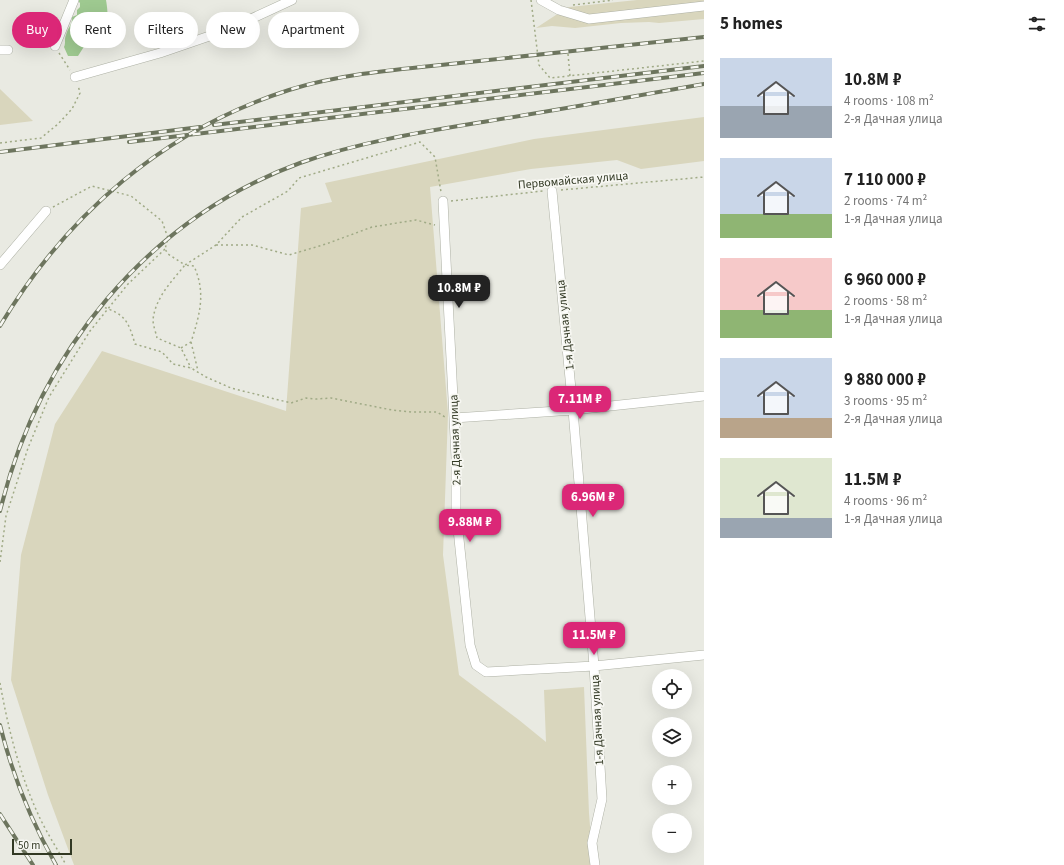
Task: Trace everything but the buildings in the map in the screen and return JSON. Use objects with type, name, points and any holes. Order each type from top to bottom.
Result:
[{"type":"street","points":[[62,29],[74,0]]},
{"type":"street","points":[[75,77],[160,53],[227,30],[292,0]]},
{"type":"street","points":[[541,0],[559,10],[589,19],[704,6]]},
{"type":"street","points":[[557,0],[559,10]]},
{"type":"street","name":"1-я Дачная улица","points":[[552,191],[573,410],[594,666],[602,799],[592,843],[595,865]]},
{"type":"street","name":"2-я Дачная улица","points":[[443,201],[454,418],[456,510],[470,645],[476,665],[486,672],[594,666]]},
{"type":"street","points":[[0,265],[46,211]]},
{"type":"street","points":[[454,418],[573,410],[704,396]]},
{"type":"street","points":[[594,666],[704,655]]},
{"type":"path","points":[[531,0],[539,65],[550,78],[570,77],[704,61]]},
{"type":"path","points":[[559,10],[567,5],[613,0]]},
{"type":"path","points":[[0,143],[41,138],[58,124],[72,108],[80,93],[75,77],[56,48]]},
{"type":"path","points":[[568,54],[570,77]]},
{"type":"path","points":[[191,368],[181,348],[157,338],[153,321],[157,305],[168,286],[185,265],[216,245],[242,216],[288,191],[299,178],[420,142],[435,157],[443,201]]},
{"type":"path","name":"Первомайская улица","points":[[443,201],[704,177]]},
{"type":"path","points":[[0,562],[6,516],[28,448],[49,397],[90,330],[128,284],[165,249],[168,238],[162,221],[130,196],[92,186],[46,211]]},
{"type":"path","points":[[216,245],[252,245],[289,255],[326,244],[372,227],[416,220],[444,226]]},
{"type":"path","points":[[165,249],[168,254],[185,265],[194,266],[199,276],[202,297],[198,319],[191,342],[198,371]]},
{"type":"path","points":[[100,306],[112,310],[124,318],[130,325],[135,344],[162,352],[173,364],[191,368],[231,388],[291,403],[306,398],[316,400],[331,398],[392,410],[437,412],[447,418],[454,418]]},
{"type":"path","points":[[181,348],[191,342]]},
{"type":"path","points":[[0,683],[7,722],[20,767],[38,815],[66,865]]},
{"type":"shaded area","points":[[77,0],[106,0],[108,12],[77,12],[80,7],[80,3]]},
{"type":"shaded area","points":[[637,0],[704,0],[704,3],[590,16],[566,9],[569,7]]},
{"type":"shaded area","points":[[704,8],[704,19],[659,23],[621,23],[575,28],[552,26],[536,28],[559,13],[588,21]]},
{"type":"shaded area","points":[[70,26],[70,48],[83,48],[78,56],[68,56],[64,47],[67,32]]},
{"type":"shaded area","points":[[0,89],[33,121],[0,125]]},
{"type":"shaded area","points":[[704,117],[704,161],[641,169],[617,160],[531,169],[430,187],[448,414],[443,555],[459,675],[546,742],[544,690],[584,687],[589,813],[593,865],[74,865],[48,795],[11,680],[21,555],[55,424],[102,351],[286,411],[301,208],[332,202],[325,183],[534,139]]},
{"type":"railway","points":[[0,326],[27,285],[56,248],[88,213],[123,181],[160,153],[201,128],[243,107],[289,90],[331,79],[395,70],[704,37]]},
{"type":"railway","points":[[214,125],[704,66]]},
{"type":"railway","points":[[129,142],[704,73]]},
{"type":"railway","points":[[0,511],[18,453],[41,398],[71,347],[107,299],[148,256],[194,219],[245,188],[300,163],[368,143],[704,84]]},
{"type":"railway","points":[[0,152],[200,127]]},
{"type":"railway","points":[[0,725],[10,761],[23,797],[38,831],[56,865]]},
{"type":"railway","points":[[0,814],[33,865]]}]
